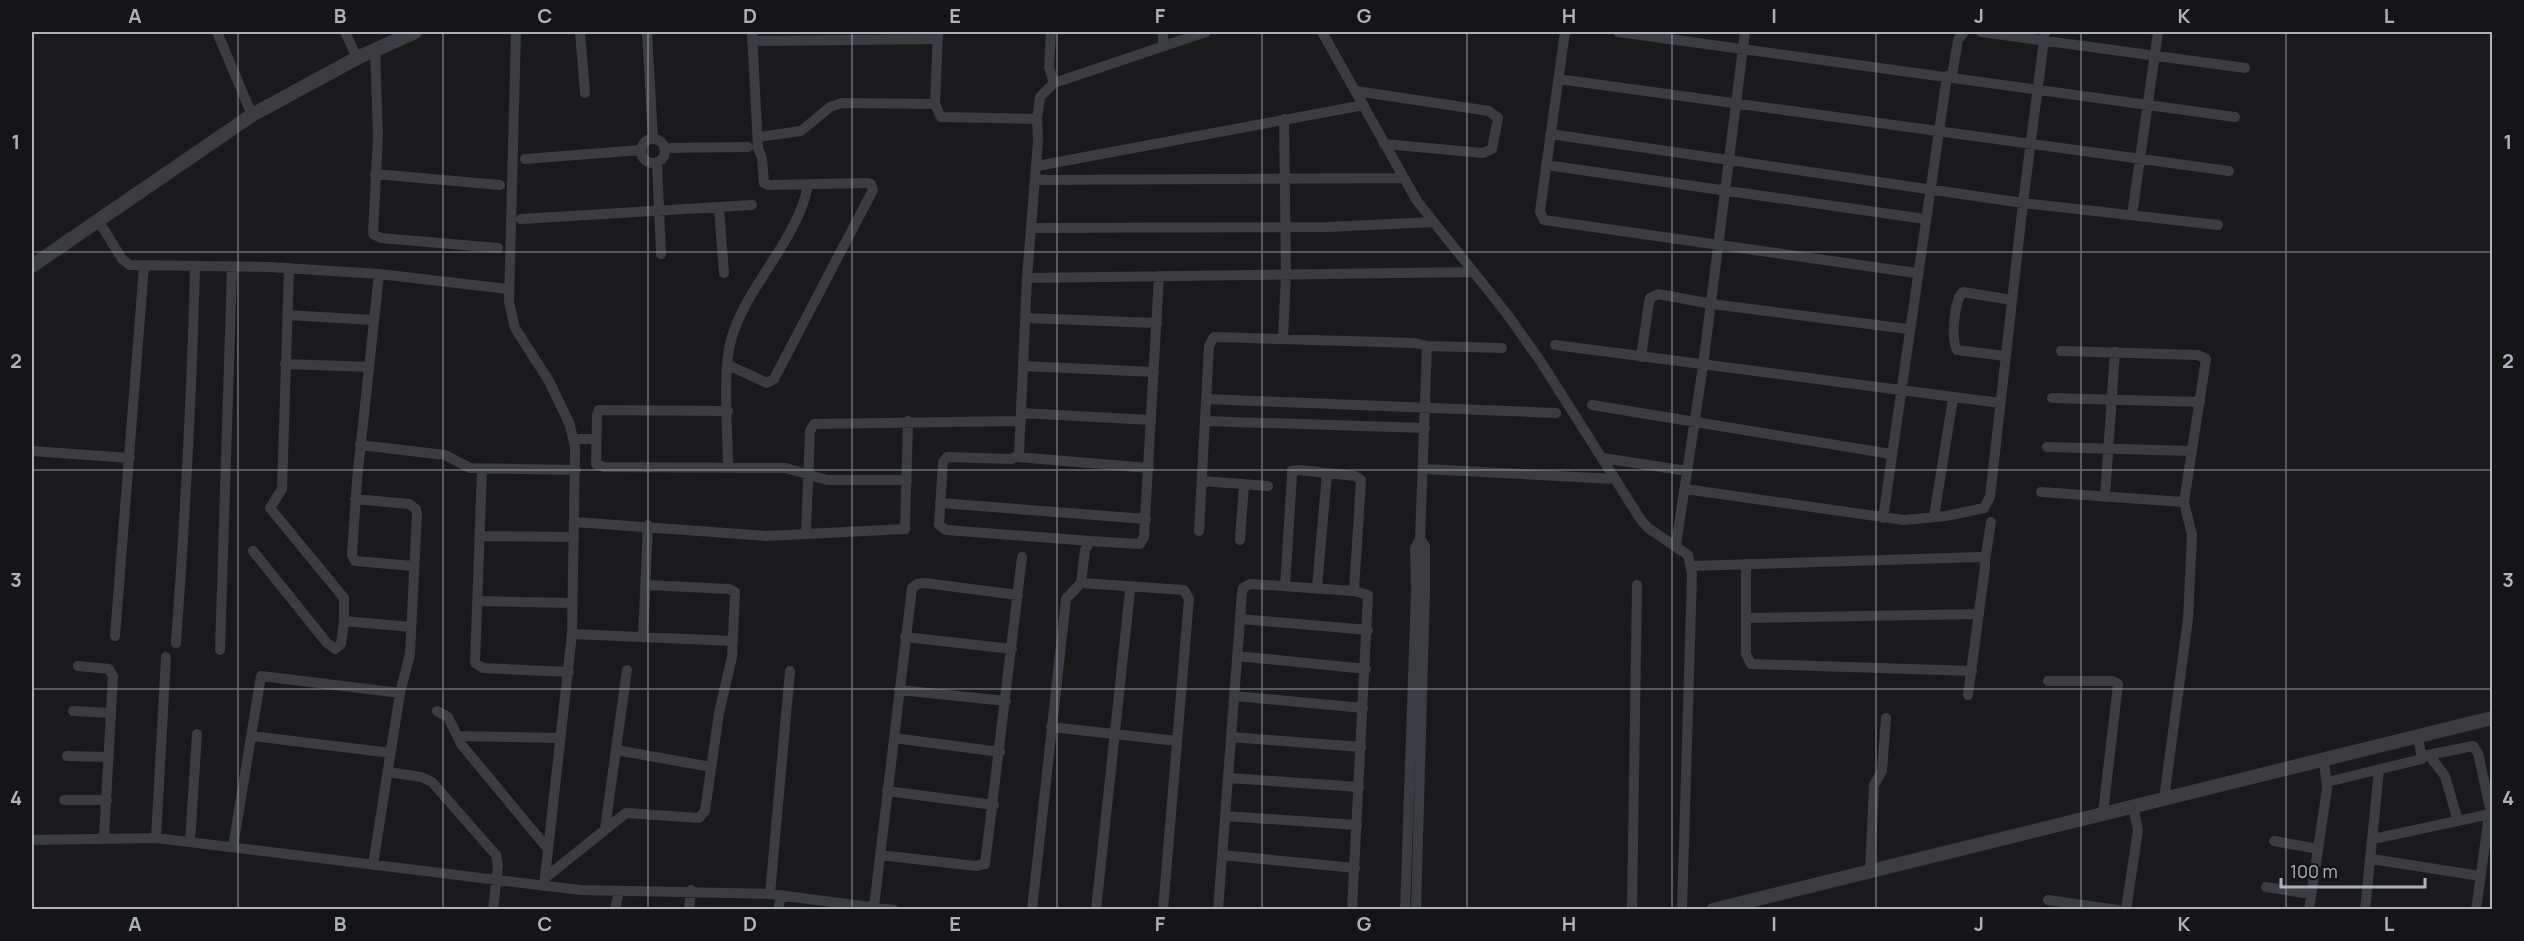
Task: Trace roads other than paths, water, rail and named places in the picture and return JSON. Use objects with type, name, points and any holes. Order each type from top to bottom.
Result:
[{"type":"street","points":[[218,32],[252,115]]},
{"type":"street","points":[[345,32],[357,58]]},
{"type":"street","points":[[32,266],[252,115],[357,58],[416,32]]},
{"type":"street","points":[[516,32],[508,289],[511,315],[515,328],[549,381],[574,439],[576,452],[572,634],[544,882]]},
{"type":"street","points":[[580,32],[585,93]]},
{"type":"street","points":[[647,32],[653,139]]},
{"type":"street","points":[[1051,32],[1049,67],[1054,83]]},
{"type":"street","points":[[1163,32],[1163,45]]},
{"type":"street","points":[[1017,457],[1028,278],[1037,180],[1037,119],[1041,97],[1054,83],[1206,32]]},
{"type":"street","points":[[1322,32],[1402,178],[1541,362],[1648,528],[1688,555],[1692,566],[1682,909]]},
{"type":"street","points":[[1565,32],[1540,212],[1544,220],[1916,273]]},
{"type":"street","points":[[1618,32],[2235,117]]},
{"type":"street","points":[[1676,545],[1712,304],[1745,32]]},
{"type":"street","points":[[1883,518],[1908,329],[1938,132],[1958,40],[1964,32]]},
{"type":"street","points":[[1981,32],[2045,37],[2155,57],[2245,68]]},
{"type":"street","points":[[2132,215],[2158,32]]},
{"type":"street","points":[[728,365],[767,383],[774,379],[873,190],[871,184],[868,183],[766,185],[758,137],[752,36],[938,35],[935,104],[941,117],[1037,119]]},
{"type":"street","points":[[1685,489],[1904,520],[1934,518],[1978,510],[1987,504],[2045,37]]},
{"type":"street","points":[[375,50],[378,136],[372,229],[376,237],[498,248]]},
{"type":"street","points":[[1558,79],[2229,171]]},
{"type":"street","points":[[1356,91],[1489,111],[1498,118],[1492,149],[1483,153],[1384,144]]},
{"type":"street","points":[[758,137],[801,131],[830,106],[842,103],[935,104]]},
{"type":"street","points":[[1037,166],[1364,105]]},
{"type":"street","points":[[1283,339],[1286,274],[1284,119]]},
{"type":"street","points":[[1551,134],[2023,203],[2218,225]]},
{"type":"street","points":[[641,150],[646,141],[653,139],[660,142],[664,148],[663,156],[657,162],[661,254]]},
{"type":"street","points":[[664,148],[748,147]]},
{"type":"street","points":[[525,159],[641,150]]},
{"type":"street","points":[[641,150],[645,160],[657,162]]},
{"type":"street","points":[[1546,165],[1925,219]]},
{"type":"street","points":[[375,174],[500,185]]},
{"type":"street","points":[[1037,180],[1402,178]]},
{"type":"street","points":[[728,468],[728,365],[731,338],[800,209],[808,185]]},
{"type":"street","points":[[521,219],[752,205]]},
{"type":"street","points":[[719,207],[723,273]]},
{"type":"street","points":[[98,220],[126,263],[144,266],[289,268],[379,273],[508,289]]},
{"type":"street","points":[[1032,228],[1285,227],[1433,222]]},
{"type":"street","points":[[115,636],[144,266]]},
{"type":"street","points":[[176,643],[190,432],[195,266]]},
{"type":"street","points":[[220,651],[232,267]]},
{"type":"street","points":[[253,551],[331,647],[340,647],[344,621],[344,598],[270,508],[282,489],[289,268]]},
{"type":"street","points":[[1028,278],[1474,272]]},
{"type":"street","points":[[379,273],[360,445],[352,559],[412,566]]},
{"type":"street","points":[[1149,468],[1017,457],[946,457],[943,462],[939,525],[946,530],[1140,544],[1144,537],[1146,519],[1149,468],[1151,420],[1157,323],[1159,276]]},
{"type":"street","points":[[2005,356],[1957,350],[1953,344],[1956,314],[1959,295],[1963,292],[2012,300]]},
{"type":"street","points":[[1641,357],[1650,298],[1658,294],[1712,304],[1908,329]]},
{"type":"street","points":[[287,315],[374,320]]},
{"type":"street","points":[[1026,318],[1157,323]]},
{"type":"street","points":[[1199,531],[1209,346],[1214,337],[1502,348]]},
{"type":"street","points":[[1555,345],[1900,392],[2000,403]]},
{"type":"street","points":[[1416,909],[1413,836],[1414,774],[1421,590],[1425,546],[1420,539],[1427,346]]},
{"type":"street","points":[[2061,351],[2203,356],[2205,365],[2184,502],[2192,535],[2187,619],[2164,798]]},
{"type":"street","points":[[2105,497],[2115,352]]},
{"type":"street","points":[[285,364],[369,368]]},
{"type":"street","points":[[1023,366],[1154,372]]},
{"type":"street","points":[[1934,518],[1953,398]]},
{"type":"street","points":[[2052,398],[2200,402]]},
{"type":"street","points":[[1206,399],[1556,413]]},
{"type":"street","points":[[1592,405],[1891,454]]},
{"type":"street","points":[[728,411],[603,409],[597,412],[596,464],[600,467],[786,468],[827,480],[907,480]]},
{"type":"street","points":[[806,532],[810,431],[814,424],[1021,417],[1151,420]]},
{"type":"street","points":[[574,522],[648,525],[766,536],[806,532],[905,529],[908,421]]},
{"type":"street","points":[[1205,421],[1425,428]]},
{"type":"street","points":[[574,439],[596,439]]},
{"type":"street","points":[[360,445],[445,455],[464,467],[482,470],[576,470]]},
{"type":"street","points":[[2047,447],[2192,451]]},
{"type":"street","points":[[32,451],[130,458]]},
{"type":"street","points":[[576,452],[596,453]]},
{"type":"street","points":[[1603,458],[1687,471]]},
{"type":"street","points":[[1424,469],[1615,479]]},
{"type":"street","points":[[482,470],[474,657],[478,667],[569,672]]},
{"type":"street","points":[[1285,586],[1292,471],[1327,473],[1355,476],[1362,480],[1354,591]]},
{"type":"street","points":[[1317,588],[1327,473]]},
{"type":"street","points":[[1202,481],[1268,486]]},
{"type":"street","points":[[1240,540],[1244,484]]},
{"type":"street","points":[[2041,492],[2184,502]]},
{"type":"street","points":[[355,499],[409,504],[417,509],[412,566],[410,654],[400,693],[373,865]]},
{"type":"street","points":[[940,503],[1146,519]]},
{"type":"street","points":[[1968,695],[1991,522]]},
{"type":"street","points":[[643,637],[648,525]]},
{"type":"street","points":[[480,536],[574,537]]},
{"type":"street","points":[[1032,909],[1063,608],[1066,599],[1082,583],[1085,550],[1090,541]]},
{"type":"street","points":[[1692,566],[1977,556],[1985,561]]},
{"type":"street","points":[[880,855],[976,866],[986,864],[1022,557]]},
{"type":"street","points":[[1746,564],[1746,654],[1751,664],[1972,671]]},
{"type":"street","points":[[1082,583],[1184,590],[1188,594],[1163,909]]},
{"type":"street","points":[[874,907],[910,595],[917,584],[1018,595]]},
{"type":"street","points":[[544,882],[621,816],[632,812],[695,818],[703,816],[733,640],[736,595],[733,589],[646,585]]},
{"type":"street","points":[[1218,909],[1242,592],[1246,585],[1354,591],[1368,595],[1352,909]]},
{"type":"street","points":[[1632,909],[1637,585]]},
{"type":"street","points":[[1096,909],[1130,597],[1126,586]]},
{"type":"street","points":[[478,601],[572,603]]},
{"type":"street","points":[[1746,618],[1979,614]]},
{"type":"street","points":[[1240,619],[1368,630]]},
{"type":"street","points":[[344,621],[411,627]]},
{"type":"street","points":[[572,634],[733,640]]},
{"type":"street","points":[[906,636],[1012,649]]},
{"type":"street","points":[[1237,656],[1366,669]]},
{"type":"street","points":[[156,838],[166,657]]},
{"type":"street","points":[[78,666],[105,668],[112,672],[104,837]]},
{"type":"street","points":[[605,829],[627,670]]},
{"type":"street","points":[[778,909],[776,894],[790,671]]},
{"type":"street","points":[[233,847],[252,736],[259,678],[264,675],[400,693]]},
{"type":"street","points":[[2048,681],[2112,681],[2118,684],[2103,813]]},
{"type":"street","points":[[899,690],[1006,701]]},
{"type":"street","points":[[1234,696],[1364,708]]},
{"type":"street","points":[[73,711],[111,713]]},
{"type":"street","points":[[437,711],[448,717],[457,736],[548,849]]},
{"type":"street","points":[[1870,870],[1874,785],[1882,771],[1886,718]]},
{"type":"street","points":[[2326,771],[2379,770],[2419,760],[2423,749],[2493,718]]},
{"type":"street","points":[[1051,727],[1177,741]]},
{"type":"street","points":[[190,842],[197,734]]},
{"type":"street","points":[[252,736],[391,753]]},
{"type":"street","points":[[457,736],[560,738]]},
{"type":"street","points":[[1231,737],[1361,747]]},
{"type":"street","points":[[894,738],[1000,752]]},
{"type":"street","points":[[1713,909],[2103,813],[2136,814],[2164,798],[2326,771],[2423,749],[2470,746],[2476,748],[2490,814],[2476,909]]},
{"type":"street","points":[[2423,749],[2445,776],[2458,820]]},
{"type":"street","points":[[616,750],[711,767]]},
{"type":"street","points":[[67,756],[109,757]]},
{"type":"street","points":[[2365,909],[2372,858],[2379,770]]},
{"type":"street","points":[[2309,909],[2326,771]]},
{"type":"street","points":[[389,772],[421,777],[437,786],[496,855],[498,866],[494,881],[493,909]]},
{"type":"street","points":[[1228,777],[1359,787]]},
{"type":"street","points":[[887,791],[994,806]]},
{"type":"street","points":[[64,800],[107,800]]},
{"type":"street","points":[[2126,909],[2136,814]]},
{"type":"street","points":[[2373,839],[2490,814]]},
{"type":"street","points":[[1225,816],[1357,825]]},
{"type":"street","points":[[1405,909],[1413,836]]},
{"type":"street","points":[[32,840],[104,837],[156,838],[494,881],[544,882],[619,891],[776,894],[831,905],[893,909]]},
{"type":"street","points":[[2274,841],[2318,849]]},
{"type":"street","points":[[1222,855],[1355,868]]},
{"type":"street","points":[[2372,858],[2480,876]]},
{"type":"street","points":[[2266,887],[2311,894]]},
{"type":"street","points":[[615,909],[619,891]]},
{"type":"street","points":[[689,909],[691,891]]},
{"type":"street","points":[[2048,900],[2118,909]]}]
